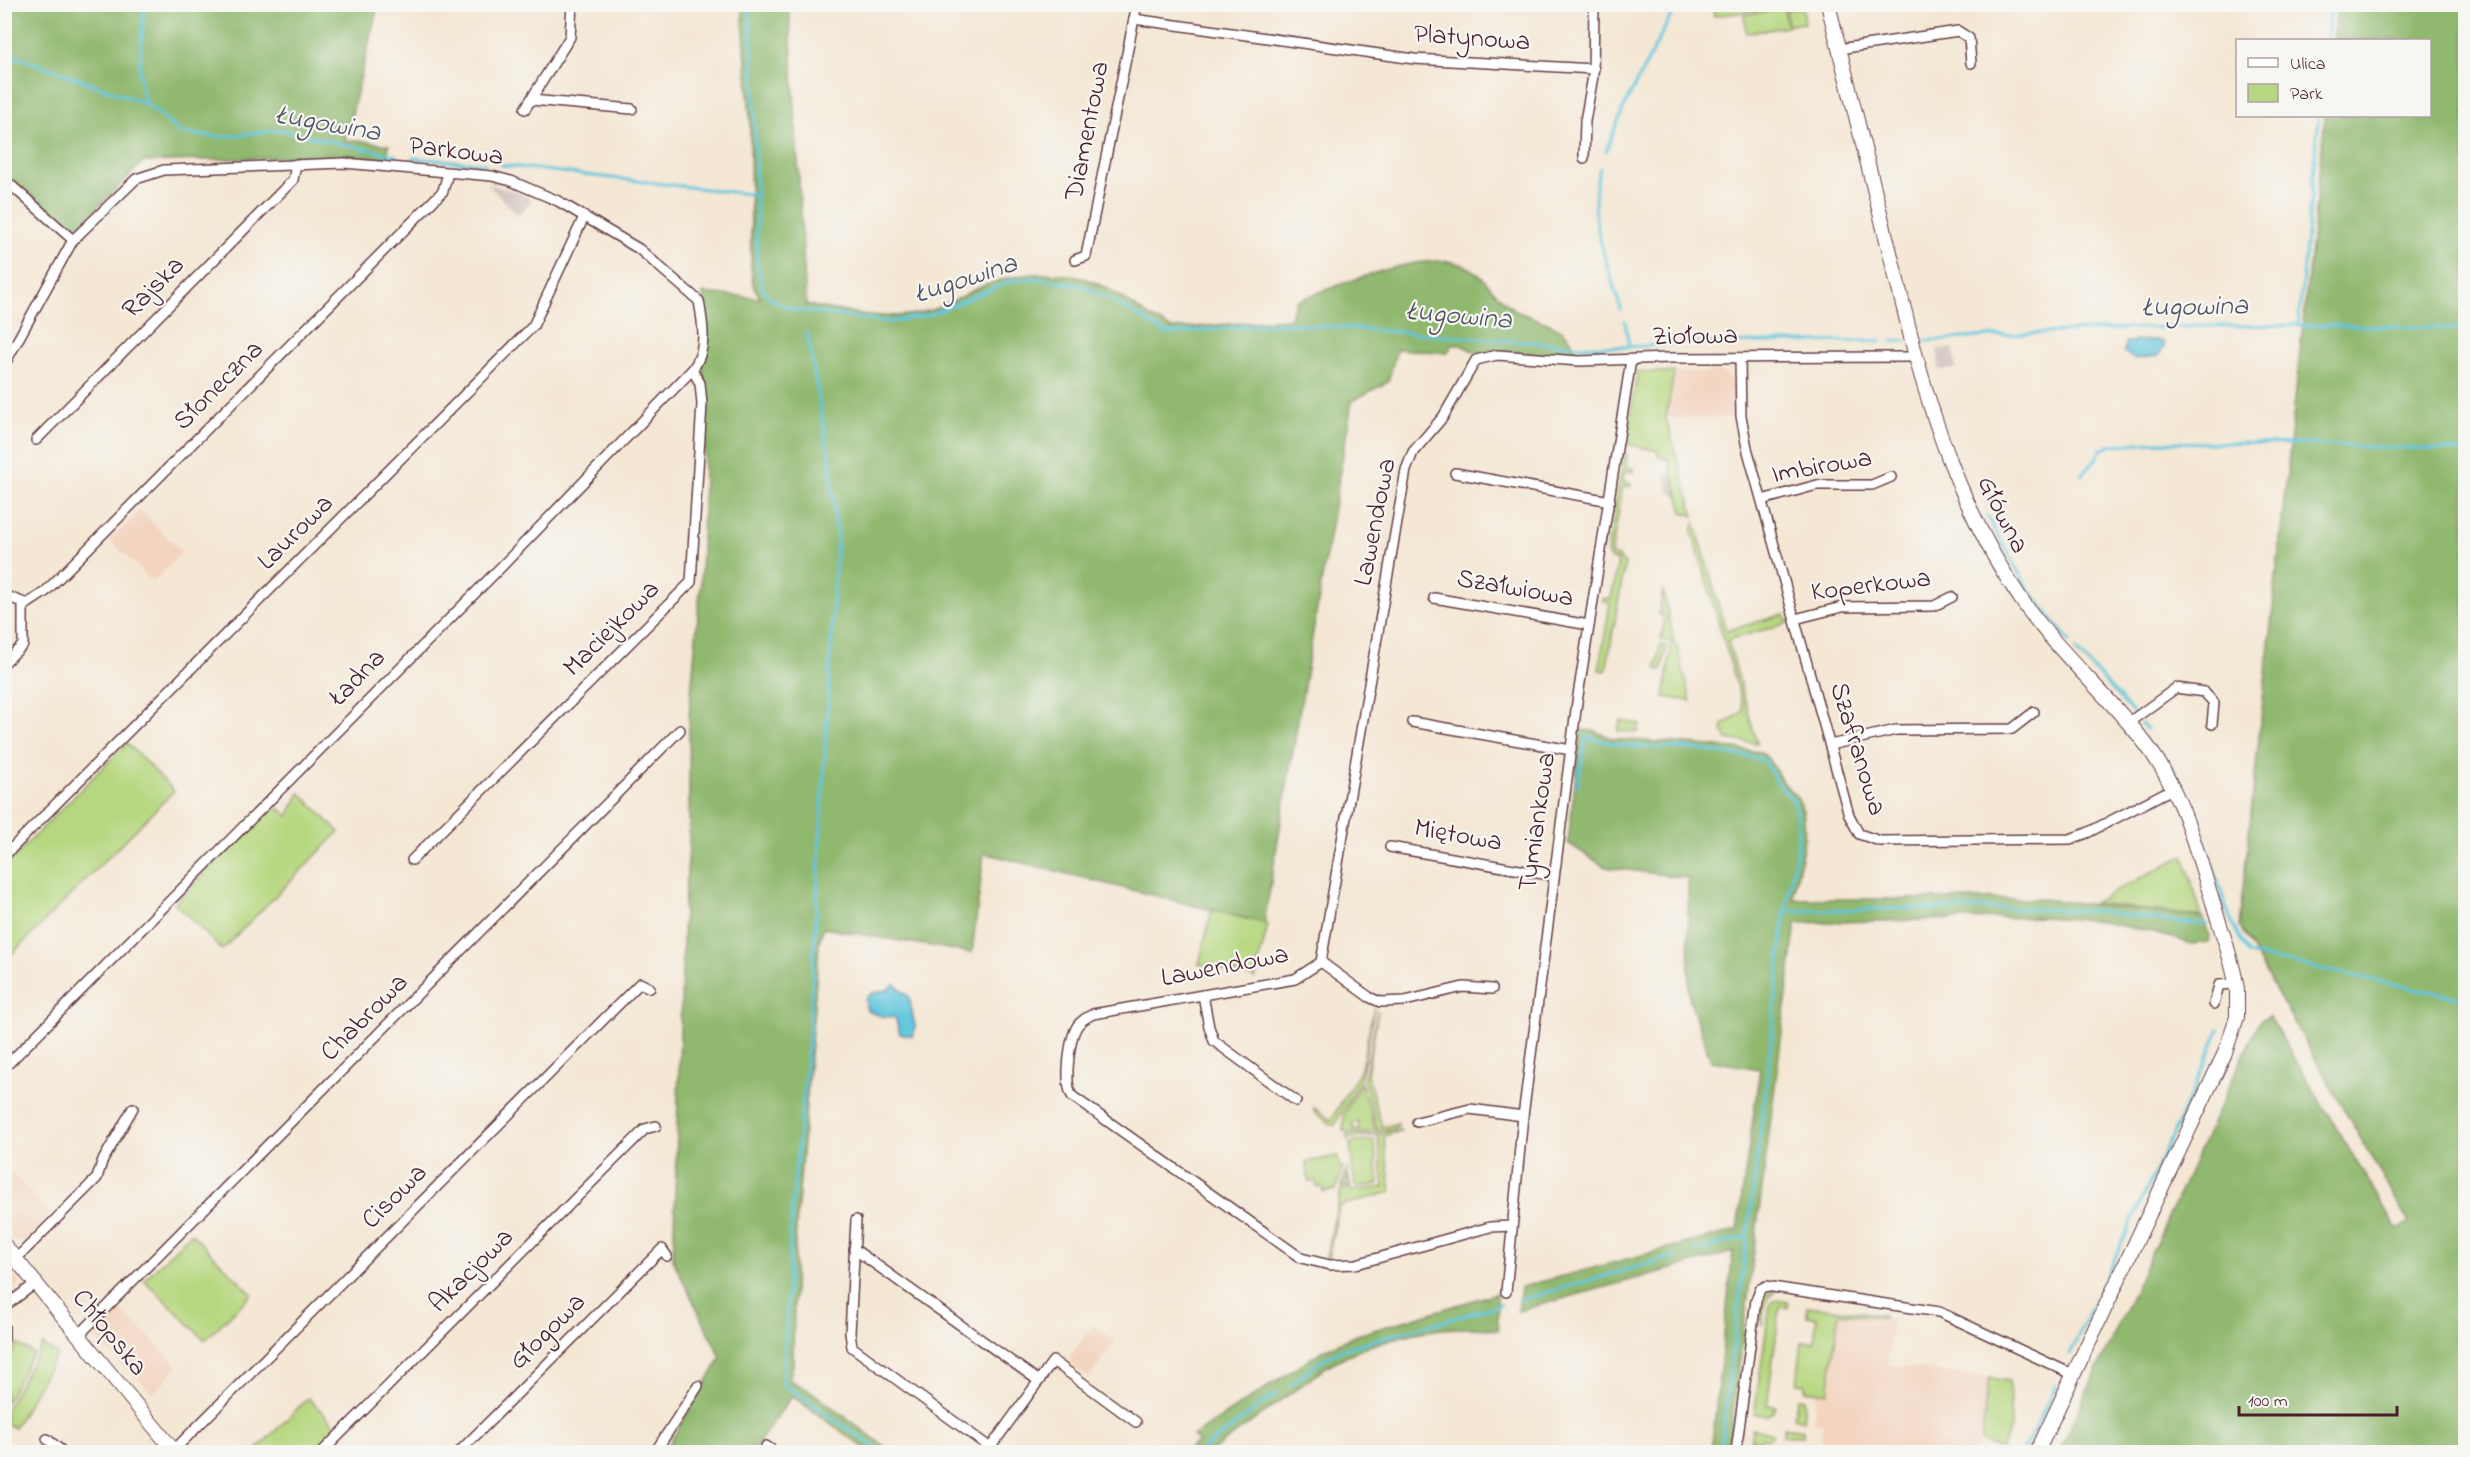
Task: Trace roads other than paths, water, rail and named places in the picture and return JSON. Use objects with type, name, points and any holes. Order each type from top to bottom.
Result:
[{"type":"street","points":[[572,4],[570,36],[528,105],[632,109]]},
{"type":"street","name":"Diamentowa","points":[[1075,260],[1086,256],[1137,4]]},
{"type":"street","points":[[1584,158],[1585,121],[1593,69],[1594,4]]},
{"type":"street","name":"Główna","points":[[1828,4],[1916,357],[1945,449],[1994,553],[2037,621],[2128,723],[2146,745],[2174,788],[2186,816],[2237,989]]},
{"type":"street","name":"Platynowa","points":[[1134,19],[1414,59],[1593,69]]},
{"type":"street","points":[[1839,49],[1958,31],[1969,38],[1971,63]]},
{"type":"street","name":"Parkowa","points":[[4,364],[73,240],[136,179],[165,170],[353,163],[511,181],[558,201],[658,263],[699,301]]},
{"type":"street","name":"Rajska","points":[[36,440],[293,180],[296,164]]},
{"type":"street","name":"Słoneczna","points":[[23,604],[32,603],[45,592],[193,445],[443,191],[448,173]]},
{"type":"street","points":[[4,179],[73,240]]},
{"type":"street","name":"Laurowa","points":[[4,856],[533,326],[584,217]]},
{"type":"street","name":"Ładna","points":[[4,1068],[502,566],[692,370],[698,363],[703,345],[699,301]]},
{"type":"street","name":"Ziołowa","points":[[1476,360],[1497,355],[1557,361],[1916,357]]},
{"type":"street","name":"Szafranowa","points":[[1740,358],[1743,432],[1852,824],[1859,834],[1874,841],[2070,839],[2087,833],[2174,788]]},
{"type":"street","name":"Lawendowa","points":[[1476,360],[1443,417],[1413,452],[1406,470],[1321,962],[1295,979],[1100,1012],[1084,1019],[1077,1026],[1072,1038],[1068,1080],[1072,1096],[1292,1252],[1311,1261],[1330,1265],[1356,1264],[1490,1227],[1512,1226]]},
{"type":"street","name":"Tymiankowa","points":[[1506,1292],[1523,1116],[1554,876],[1589,625],[1631,360]]},
{"type":"street","name":"Maciejkowa","points":[[412,860],[691,582],[702,404],[700,383],[692,370]]},
{"type":"street","points":[[1455,473],[1610,501]]},
{"type":"street","name":"Imbirowa","points":[[1762,500],[1817,485],[1872,485],[1891,477]]},
{"type":"street","points":[[4,595],[23,604],[23,645],[4,663]]},
{"type":"street","name":"Koperkowa","points":[[1795,619],[1842,608],[1934,606],[1952,597]]},
{"type":"street","name":"Szałwiowa","points":[[1434,598],[1589,625]]},
{"type":"street","points":[[2128,723],[2176,688],[2204,692],[2214,703],[2212,724]]},
{"type":"street","points":[[1830,745],[1896,730],[2012,729],[2034,712]]},
{"type":"street","points":[[1412,722],[1571,750]]},
{"type":"street","name":"Chabrowa","points":[[80,1335],[681,730]]},
{"type":"street","name":"Miętowa","points":[[1390,847],[1554,876]]},
{"type":"street","points":[[1321,962],[1380,1002],[1405,1001],[1463,987],[1492,989]]},
{"type":"street","name":"Cisowa","points":[[174,1452],[640,983],[650,988]]},
{"type":"street","points":[[2037,1452],[2224,1055],[2235,1024],[2237,989],[2219,985],[2214,1004]]},
{"type":"street","points":[[1203,995],[1214,1041],[1296,1101]]},
{"type":"street","points":[[16,1259],[97,1178],[102,1162],[133,1108]]},
{"type":"street","points":[[1417,1122],[1470,1109],[1523,1116]]},
{"type":"street","name":"Akacjowa","points":[[322,1452],[645,1129],[656,1126]]},
{"type":"street","points":[[856,1220],[850,1333],[852,1347],[991,1451],[1053,1361],[1136,1422]]},
{"type":"street","name":"Chłopska","points":[[4,1245],[174,1452]]},
{"type":"street","name":"Głogowa","points":[[459,1452],[662,1249],[667,1256]]},
{"type":"street","points":[[854,1249],[1039,1381]]},
{"type":"street","points":[[4,1307],[36,1283]]},
{"type":"street","points":[[1736,1452],[1756,1300],[1760,1289],[1766,1286],[1939,1312],[2074,1375]]},
{"type":"street","points":[[4,1326],[4,1339]]},
{"type":"street","points":[[655,1452],[698,1386]]},
{"type":"street","points":[[47,1439],[63,1452]]},
{"type":"street","points":[[766,1446],[775,1452]]},
{"type":"water","points":[[2154,340],[2163,342],[2164,346],[2159,356],[2134,359],[2124,352],[2126,342]]},
{"type":"water","points":[[894,984],[909,997],[915,1026],[913,1036],[900,1034],[895,1017],[881,1016],[867,1011],[865,1000],[870,994],[889,989]]},
{"type":"waterway","name":"Ługowina","points":[[144,4],[139,70],[143,96],[148,105],[181,133],[219,137],[281,130],[397,156]]},
{"type":"waterway","name":"Ługowina","points":[[749,4],[754,80],[757,261],[762,288],[773,301],[793,310],[889,322],[929,315],[1011,281],[1038,278],[1083,286],[1115,302],[1167,334],[1281,323],[1582,346],[1629,347],[1671,344]]},
{"type":"waterway","points":[[1606,151],[1623,109],[1677,4]]},
{"type":"waterway","points":[[2327,39],[2331,4]]},
{"type":"waterway","points":[[4,52],[147,104]]},
{"type":"waterway","points":[[2298,325],[2319,117]]},
{"type":"waterway","name":"Ługowina","points":[[413,158],[485,164]]},
{"type":"waterway","name":"Ługowina","points":[[501,165],[757,195]]},
{"type":"waterway","points":[[1600,168],[1596,186],[1597,222],[1600,240],[1621,310]]},
{"type":"waterway","points":[[1625,321],[1629,347]]},
{"type":"waterway","name":"Ługowina","points":[[1925,341],[2195,326],[2330,325],[2466,329]]},
{"type":"waterway","points":[[807,333],[830,461],[837,537],[809,1040],[792,1206],[783,1384],[881,1452]]},
{"type":"waterway","name":"Ługowina","points":[[1688,343],[1881,341]]},
{"type":"waterway","name":"Ługowina","points":[[1892,341],[1905,341]]},
{"type":"waterway","points":[[2081,475],[2096,459],[2100,450],[2112,445],[2154,442],[2301,444],[2466,451]]},
{"type":"waterway","points":[[1987,516],[2027,587],[2070,642]]},
{"type":"waterway","points":[[2076,650],[2133,713]]},
{"type":"waterway","points":[[2141,723],[2147,729]]},
{"type":"waterway","points":[[1577,786],[1586,737],[1625,746],[1692,749],[1764,759],[1776,781],[1794,802],[1798,821],[1798,845],[1785,911]]},
{"type":"waterway","points":[[2172,765],[2192,805],[2231,921],[2248,954],[2466,999]]},
{"type":"waterway","points":[[1720,1452],[1768,1070],[1785,911],[1938,908],[2052,909],[2105,912],[2179,923],[2208,924]]},
{"type":"waterway","points":[[2070,1354],[2203,1069],[2219,1029]]},
{"type":"waterway","points":[[1696,1251],[1746,1237]]},
{"type":"waterway","points":[[1520,1300],[1676,1256]]},
{"type":"waterway","points":[[2461,1287],[2466,1291]]},
{"type":"waterway","points":[[1290,1385],[1324,1359],[1346,1348],[1501,1305]]},
{"type":"waterway","points":[[2023,1452],[2056,1385]]},
{"type":"waterway","points":[[1199,1452],[1276,1394]]}]
